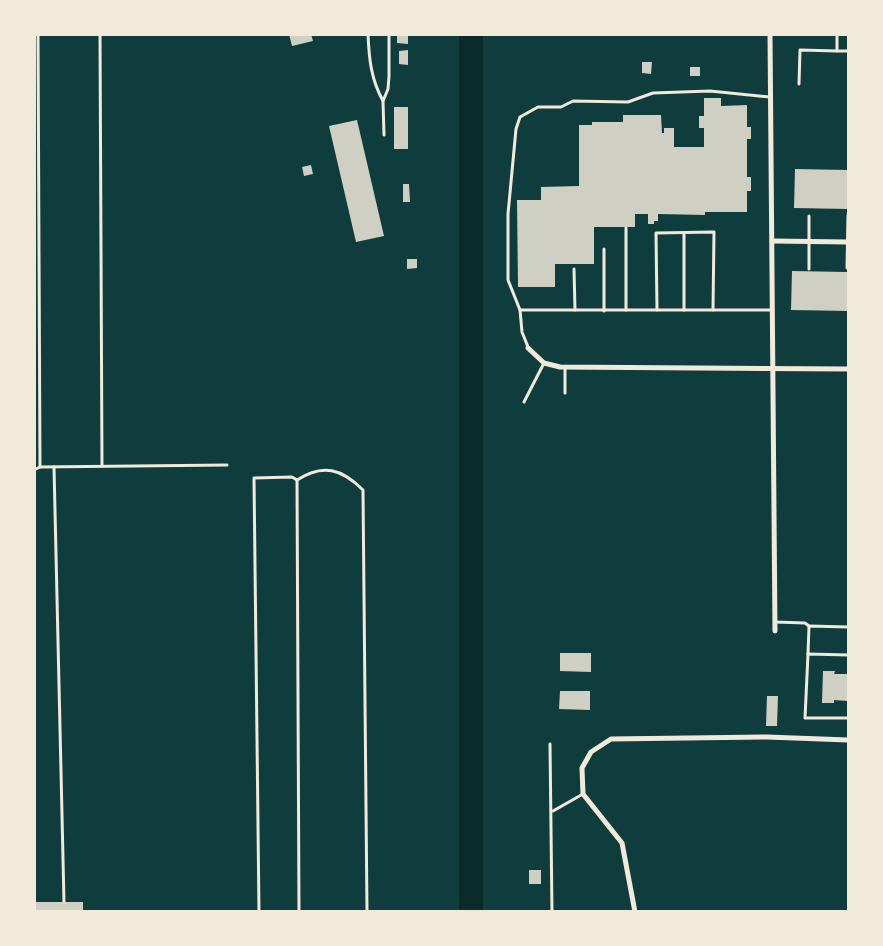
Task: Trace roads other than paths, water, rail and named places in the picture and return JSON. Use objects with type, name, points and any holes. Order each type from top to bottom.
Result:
[{"type":"street","points":[[770,34],[775,631]]},
{"type":"street","points":[[772,241],[848,242]]},
{"type":"street","points":[[528,348],[544,363],[565,367],[849,369]]},
{"type":"street","points":[[635,912],[621,843],[583,794],[582,768],[591,753],[611,739],[767,737],[849,740]]},
{"type":"lane","points":[[38,34],[40,467]]},
{"type":"lane","points":[[100,34],[102,466]]},
{"type":"lane","points":[[368,34],[371,74],[382,100],[384,135]]},
{"type":"lane","points":[[382,100],[389,76],[389,34]]},
{"type":"lane","points":[[837,34],[837,51]]},
{"type":"lane","points":[[799,84],[800,50],[849,51]]},
{"type":"lane","points":[[528,348],[522,332],[520,309],[508,280],[508,214],[516,129],[520,117],[538,107],[561,107],[573,101],[628,102],[652,93],[710,91],[770,97]]},
{"type":"lane","points":[[848,215],[848,268]]},
{"type":"lane","points":[[809,216],[809,269]]},
{"type":"lane","points":[[626,228],[626,310]]},
{"type":"lane","points":[[657,310],[656,232],[714,232],[713,310]]},
{"type":"lane","points":[[684,232],[684,310]]},
{"type":"lane","points":[[604,249],[604,310]]},
{"type":"lane","points":[[574,269],[575,310]]},
{"type":"lane","points":[[520,309],[772,310]]},
{"type":"lane","points":[[524,402],[544,363]]},
{"type":"lane","points":[[565,367],[565,393]]},
{"type":"lane","points":[[34,470],[40,467],[227,465]]},
{"type":"lane","points":[[54,467],[64,902]]},
{"type":"lane","points":[[297,480],[310,471],[335,470],[353,480],[363,490],[367,912]]},
{"type":"lane","points":[[259,912],[254,478],[292,477],[297,480]]},
{"type":"lane","points":[[297,480],[299,912]]},
{"type":"lane","points":[[775,622],[849,627]]},
{"type":"lane","points":[[809,626],[805,718],[849,718]]},
{"type":"lane","points":[[808,654],[849,655]]},
{"type":"lane","points":[[550,744],[552,912]]},
{"type":"lane","points":[[552,811],[583,794]]},
{"type":"water","points":[[483,34],[483,911],[459,912],[459,35]]}]
